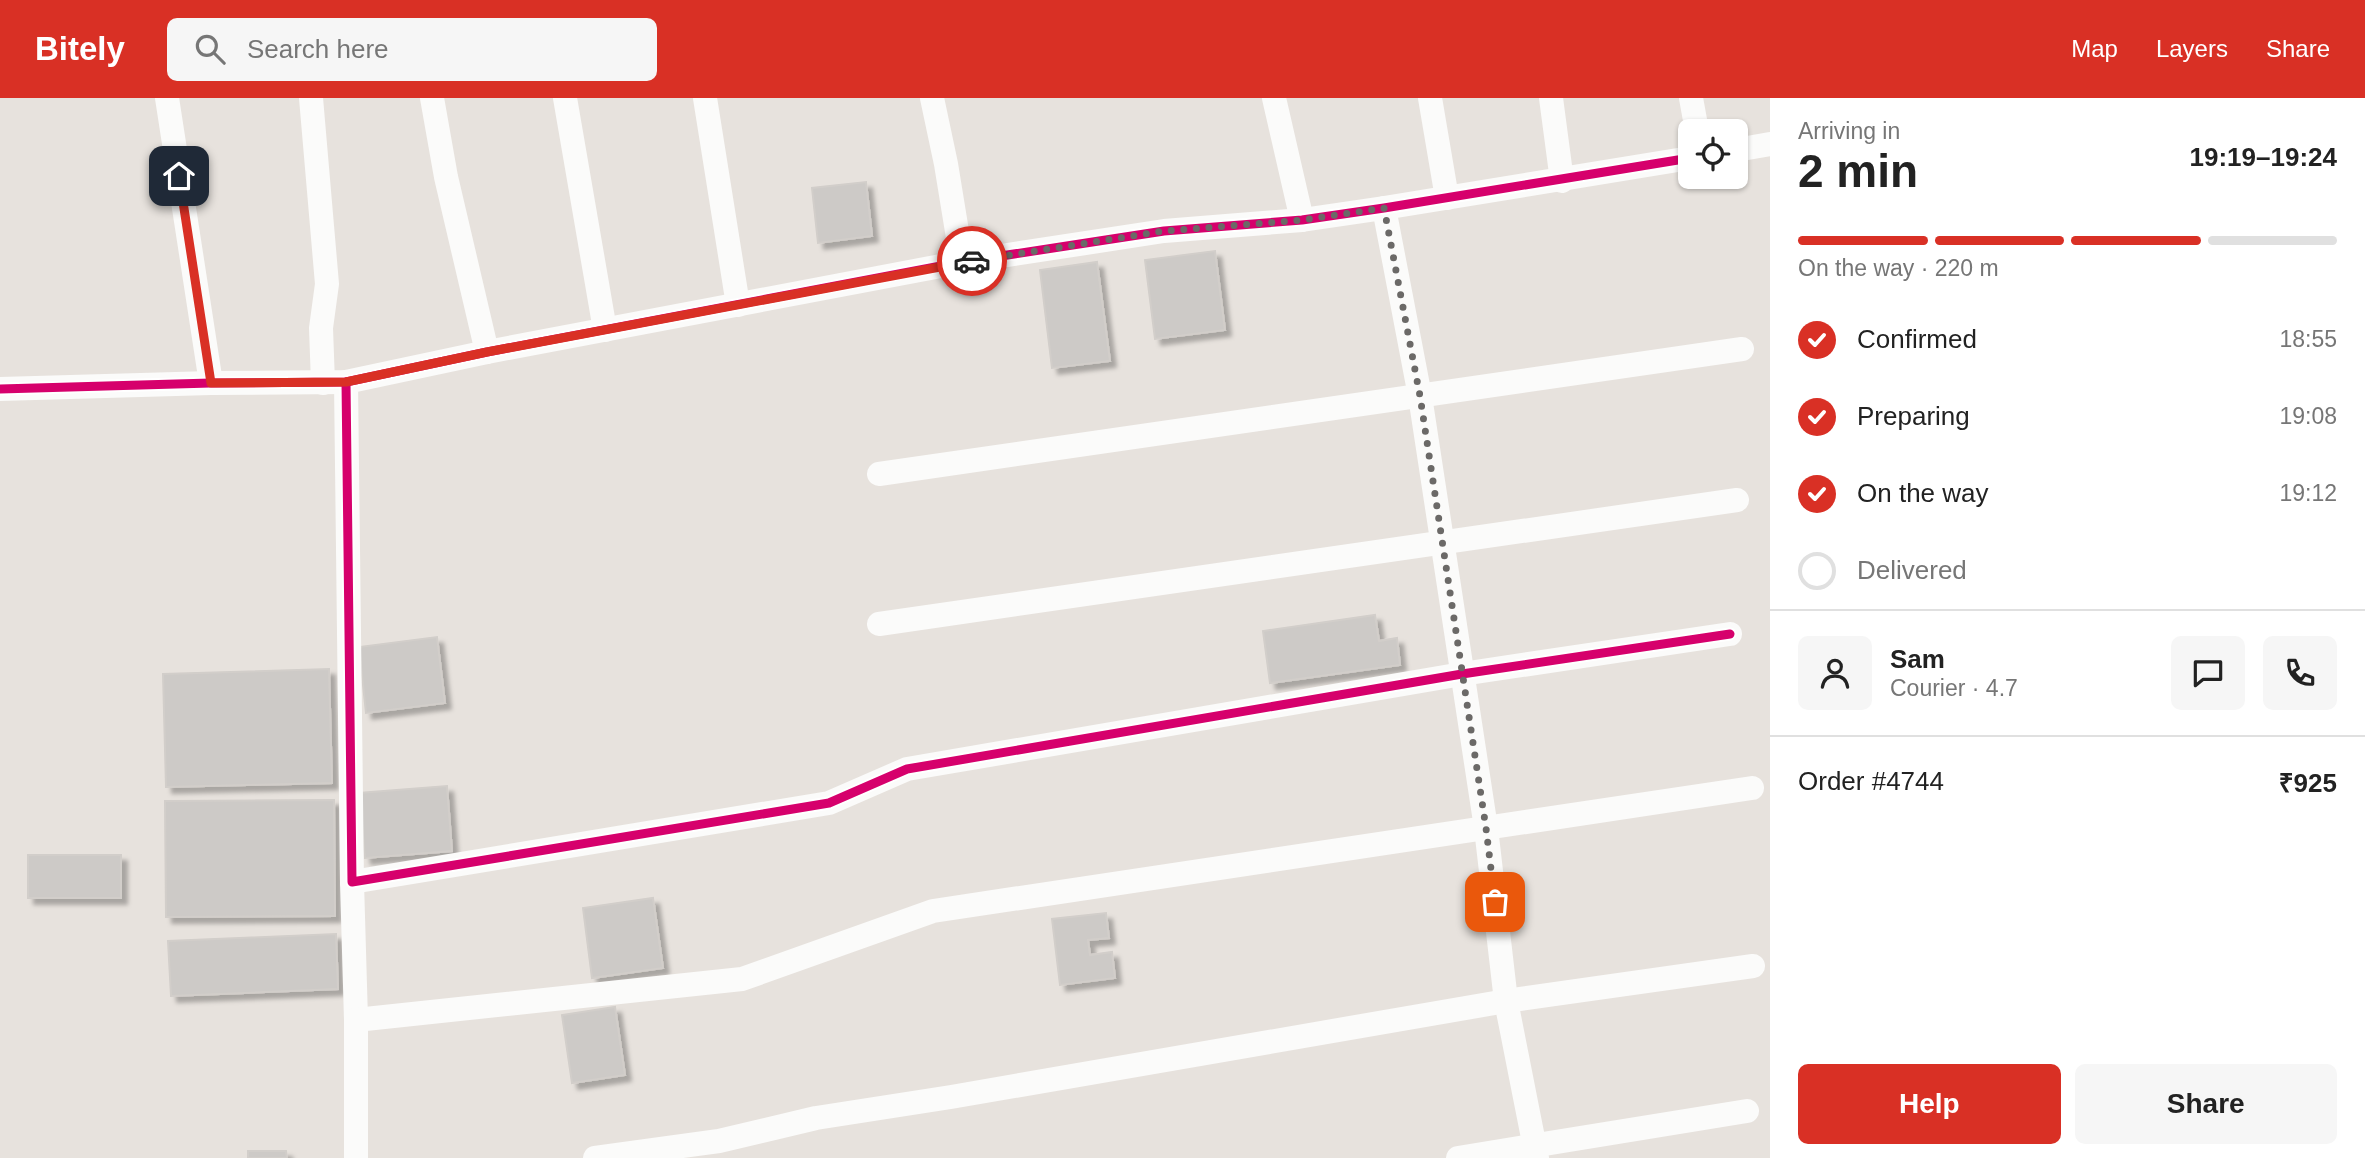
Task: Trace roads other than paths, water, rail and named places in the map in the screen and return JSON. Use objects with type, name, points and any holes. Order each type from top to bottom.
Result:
[{"type":"street","points":[[167,98],[211,383]]},
{"type":"street","points":[[310,98],[327,284],[321,328],[334,383],[356,1020],[356,1158]]},
{"type":"street","points":[[432,98],[446,177],[487,352]]},
{"type":"street","points":[[565,98],[605,330]]},
{"type":"street","points":[[705,98],[738,305]]},
{"type":"street","points":[[932,98],[962,262]]},
{"type":"street","points":[[1274,98],[1302,220]]},
{"type":"street","points":[[1430,98],[1447,198]]},
{"type":"street","points":[[1551,98],[1562,181]]},
{"type":"street","points":[[1691,98],[1695,119]]},
{"type":"street","points":[[1748,148],[1770,144]]},
{"type":"street","points":[[0,389],[211,383],[334,383],[962,262],[1164,231],[1302,220],[1562,181],[1678,160]]},
{"type":"street","points":[[1384,208],[1420,396],[1486,828],[1506,1001],[1536,1152]]},
{"type":"street","points":[[879,474],[1742,349]]},
{"type":"street","points":[[879,624],[1737,500]]},
{"type":"street","points":[[352,882],[829,803],[907,769],[1462,674],[1730,634]]},
{"type":"street","points":[[356,1020],[742,979],[933,911],[1752,788]]},
{"type":"street","points":[[595,1158],[719,1141],[816,1118],[1506,1001],[1753,966]]},
{"type":"street","points":[[1458,1158],[1536,1152],[1747,1111]]}]
